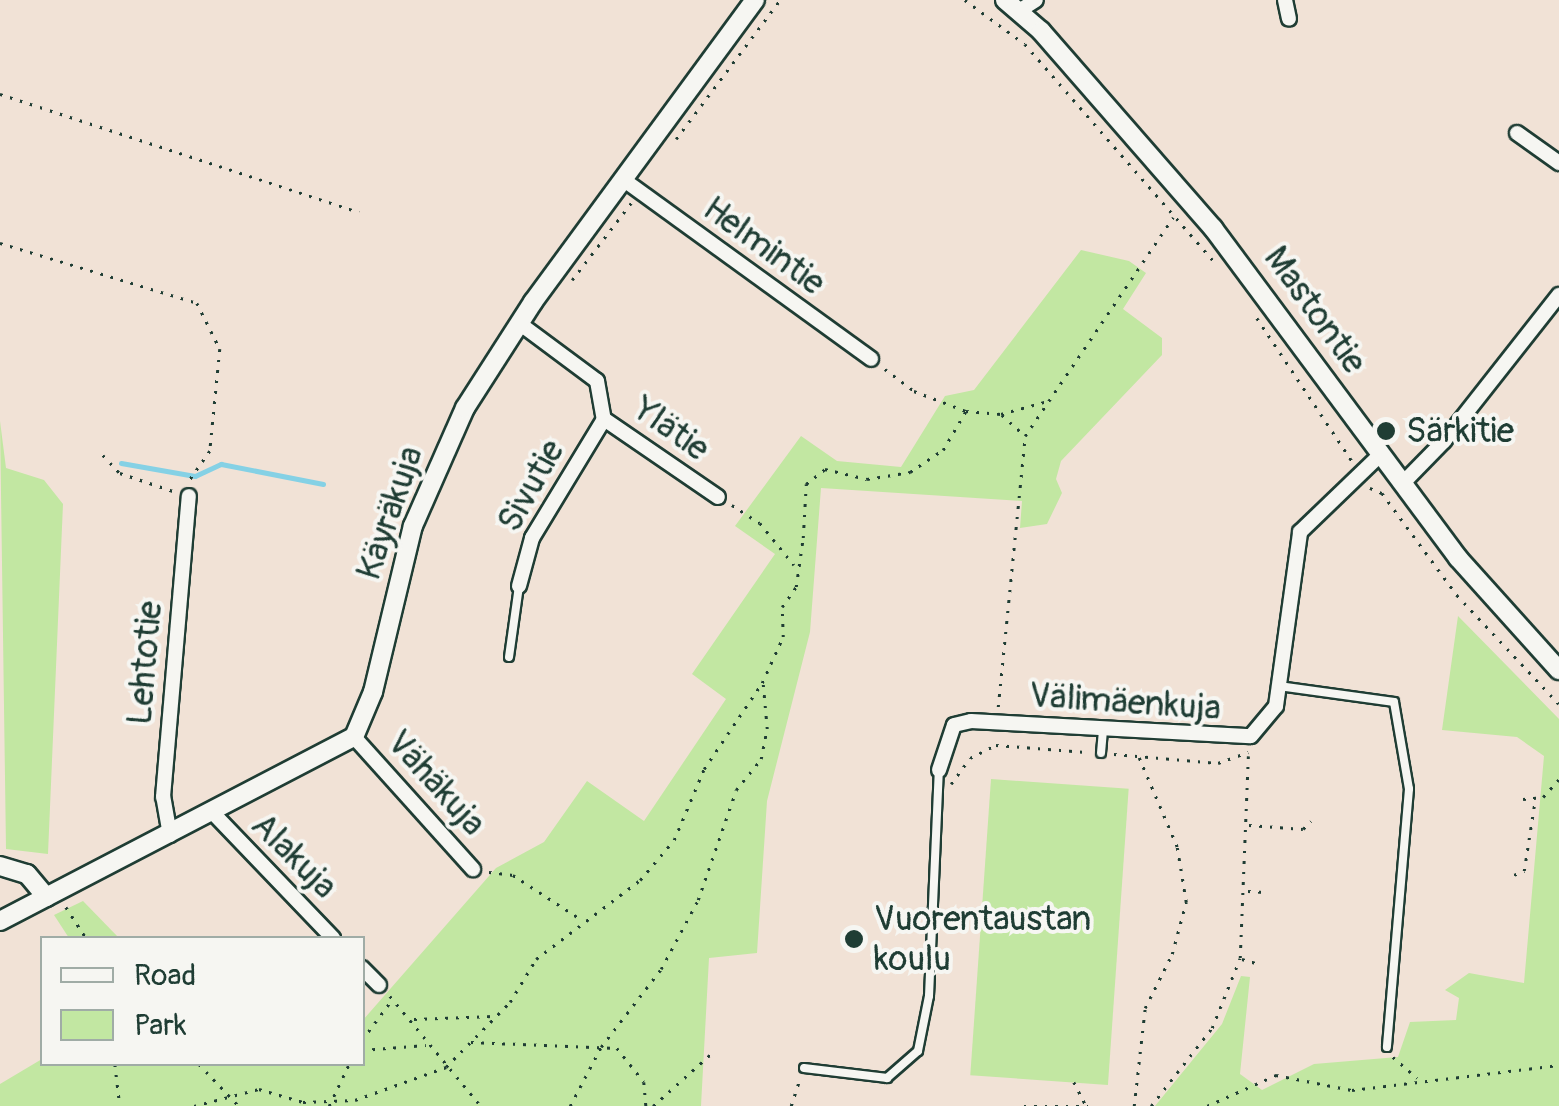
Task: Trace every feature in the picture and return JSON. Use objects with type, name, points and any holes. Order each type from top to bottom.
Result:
[{"type":"street","name":"Käyräkuja","points":[[354,736],[368,711],[422,500],[466,408],[519,323],[756,0]]},
{"type":"street","points":[[1012,6],[1036,0]]},
{"type":"street","points":[[1285,0],[1289,19]]},
{"type":"street","name":"Mastontie","points":[[1012,6],[1214,228],[1458,558],[1559,670]]},
{"type":"street","points":[[1517,133],[1559,163]]},
{"type":"street","name":"Helmintie","points":[[624,180],[870,359]]},
{"type":"street","points":[[1392,469],[1444,441],[1559,295]]},
{"type":"street","name":"Ylätie","points":[[519,323],[597,381],[604,419],[718,497]]},
{"type":"street","name":"Sivutie","points":[[519,586],[532,538],[604,419]]},
{"type":"street","name":"Välimäenkuja","points":[[940,770],[954,726],[996,723],[1103,730],[1248,747],[1273,713],[1296,542],[1306,522],[1357,474],[1392,469]]},
{"type":"street","name":"Lehtotie","points":[[170,835],[164,797],[189,496]]},
{"type":"street","points":[[0,922],[54,899],[354,736]]},
{"type":"street","name":"Vähäkuja","points":[[354,736],[473,870]]},
{"type":"street","name":"Alakuja","points":[[214,814],[331,936]]},
{"type":"street","points":[[0,866],[27,874],[54,899]]},
{"type":"street","points":[[365,971],[379,985]]},
{"type":"lane","points":[[509,657],[519,586]]},
{"type":"lane","points":[[1279,686],[1394,702],[1409,789],[1387,1047]]},
{"type":"lane","points":[[1102,753],[1103,730]]},
{"type":"lane","points":[[804,1068],[887,1078],[918,1052],[929,996],[940,770]]},
{"type":"path","points":[[964,0],[1024,44],[1221,270]]},
{"type":"path","points":[[0,94],[359,212]]},
{"type":"path","points":[[994,746],[1025,436],[1174,216]]},
{"type":"path","points":[[0,243],[197,303],[220,349],[210,451],[191,475],[189,496],[120,473],[103,455]]},
{"type":"path","points":[[1254,316],[1329,420],[1357,474]]},
{"type":"path","points":[[870,359],[914,391],[966,411],[1001,414],[1046,402]]},
{"type":"path","points":[[194,1106],[259,1089],[329,1104],[446,1067],[496,1016],[536,959],[640,880],[674,840],[704,769],[762,683],[783,638],[782,608],[796,586],[794,565],[809,502],[806,484],[825,470],[867,479],[910,472],[943,450],[966,411]]},
{"type":"path","points":[[1001,414],[1025,436]]},
{"type":"path","points":[[1362,490],[1392,469]]},
{"type":"path","points":[[1370,488],[1382,493],[1457,595],[1559,704]]},
{"type":"path","points":[[718,497],[760,522],[794,565]]},
{"type":"path","points":[[570,1106],[601,1047],[661,969],[698,900],[736,790],[762,759],[767,730],[762,683]]},
{"type":"path","points":[[951,799],[961,767],[994,746],[1218,764],[1248,747],[1246,891],[1240,958],[1212,1028],[1151,1106]]},
{"type":"path","points":[[1134,1106],[1145,1008],[1172,954],[1186,902],[1177,847],[1139,757]]},
{"type":"path","points":[[1514,875],[1524,872],[1535,800],[1559,779]]},
{"type":"path","points":[[1523,798],[1535,800]]},
{"type":"path","points":[[1248,825],[1304,829],[1311,821]]},
{"type":"path","points":[[473,870],[513,875],[584,921]]},
{"type":"path","points":[[1246,891],[1264,892]]},
{"type":"path","points":[[54,899],[84,936]]},
{"type":"path","points":[[1240,958],[1260,964]]},
{"type":"path","points":[[379,985],[412,1018],[446,1067],[481,1106]]},
{"type":"path","points":[[365,1036],[393,998]]},
{"type":"path","points":[[412,1018],[496,1016]]},
{"type":"path","points":[[470,1042],[617,1048],[644,1082],[646,1106]]},
{"type":"path","points":[[365,1050],[428,1044]]},
{"type":"path","points":[[1387,1047],[1418,1078]]},
{"type":"path","points":[[652,1106],[714,1050]]},
{"type":"path","points":[[1207,1106],[1276,1075],[1352,1090],[1418,1078],[1496,1076],[1524,1065],[1559,1065]]},
{"type":"path","points":[[115,1066],[120,1106]]},
{"type":"path","points":[[202,1066],[239,1106]]},
{"type":"path","points":[[329,1104],[348,1066]]},
{"type":"path","points":[[791,1106],[804,1068]]},
{"type":"path","points":[[1024,1106],[1087,1106],[1074,1082]]},
{"type":"green space","points":[[1081,250],[1129,261],[1146,273],[1123,309],[1162,338],[1162,355],[1061,461],[1056,479],[1062,493],[1047,524],[1020,528],[1022,501],[821,488],[810,632],[767,801],[757,953],[709,958],[701,1106],[0,1106],[0,1084],[40,1060],[40,1066],[365,1066],[365,1018],[496,868],[544,842],[587,781],[644,821],[726,699],[692,674],[775,554],[735,526],[801,436],[837,461],[901,467],[945,396],[974,390]]},
{"type":"green space","points":[[0,421],[6,468],[44,480],[63,504],[48,854],[6,849]]},
{"type":"green space","points":[[1458,616],[1559,719],[1559,1106],[1155,1106],[1222,1024],[1241,976],[1250,977],[1240,1074],[1262,1090],[1314,1064],[1398,1057],[1410,1022],[1456,1020],[1459,998],[1445,990],[1469,973],[1524,983],[1544,756],[1517,737],[1442,730]]},
{"type":"green space","points":[[991,779],[1129,789],[1108,1085],[970,1075]]},
{"type":"green space","points":[[83,901],[117,936],[68,936],[54,915]]},
{"type":"waterway","points":[[121,463],[195,476],[221,464],[323,484]]},
{"type":"place","name":"Särkitie","points":[[1386,431]]},
{"type":"place","name":"Vuorentaustan koulu","points":[[854,939]]}]
